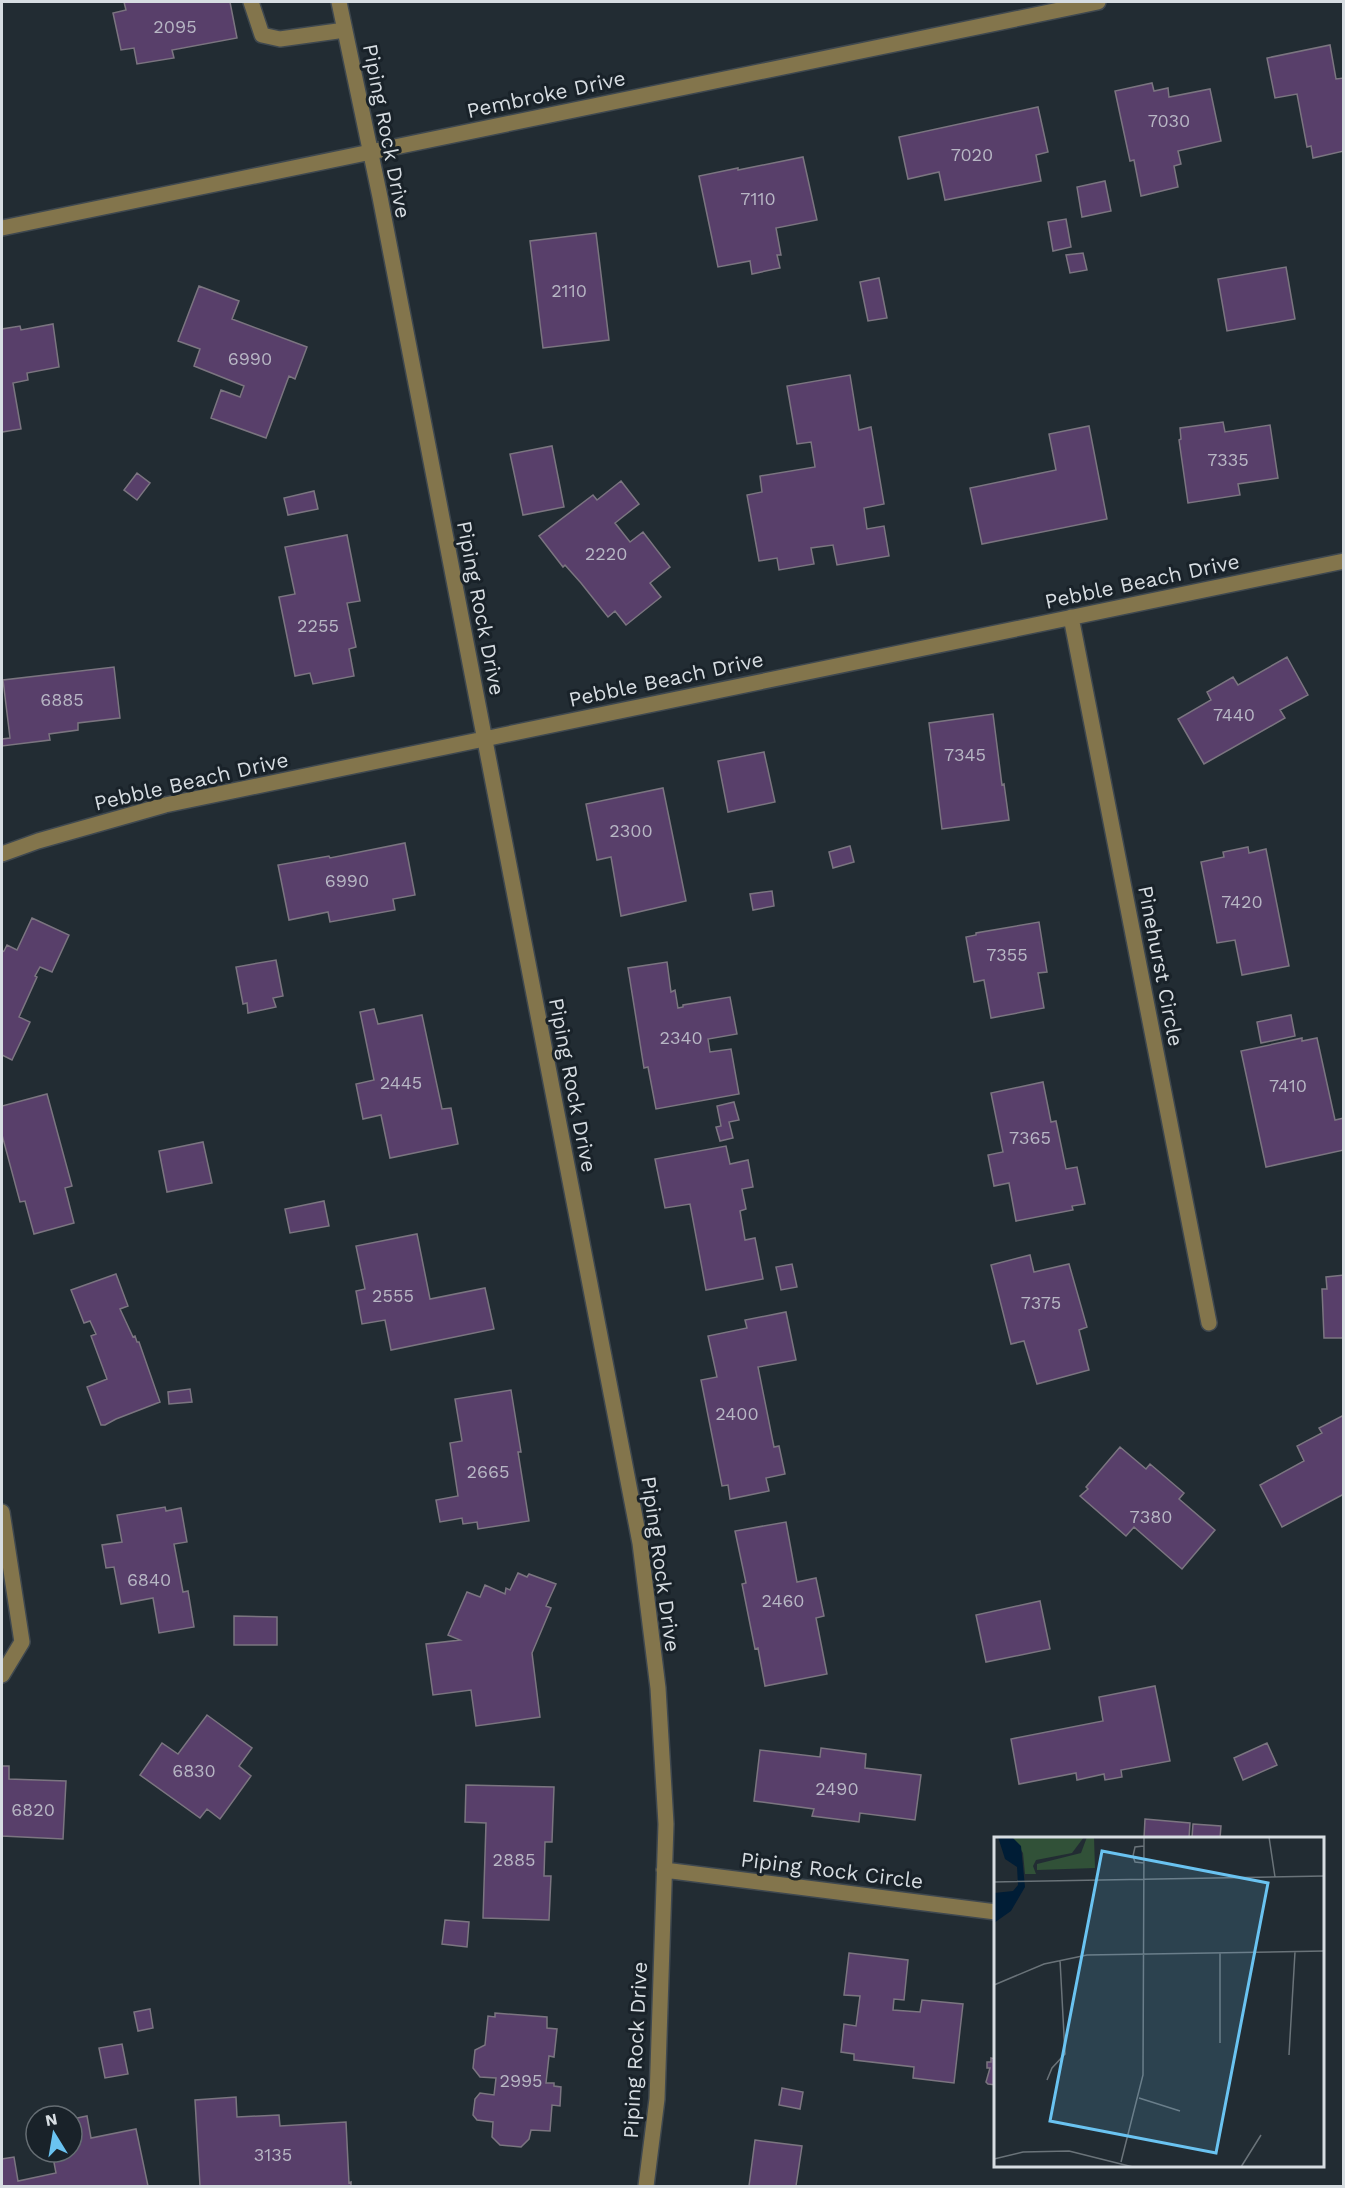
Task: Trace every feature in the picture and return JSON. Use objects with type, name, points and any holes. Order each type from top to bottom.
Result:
[{"type":"street","points":[[251,2],[262,35],[271,38],[280,39],[345,30]]},
{"type":"street","name":"Piping Rock Drive","points":[[339,2],[485,738],[640,1543],[658,1688],[666,1824],[657,2099],[646,2187]]},
{"type":"street","name":"Pembroke Drive","points":[[2,228],[1098,2]]},
{"type":"street","name":"Pebble Beach Drive","points":[[2,854],[165,805],[1344,561]]},
{"type":"street","name":"Pinehurst Circle","points":[[1071,617],[1209,1323]]},
{"type":"street","points":[[2,1512],[22,1642],[2,1675]]},
{"type":"street","name":"Piping Rock Circle","points":[[664,1870],[994,1912]]},
{"type":"building","points":[[124,2],[230,2],[237,38],[172,50],[174,58],[137,64],[134,48],[121,50],[113,13],[126,10]]},
{"type":"building","points":[[1330,45],[1336,79],[1344,78],[1344,151],[1313,158],[1311,146],[1307,147],[1297,94],[1275,98],[1267,58]]},
{"type":"building","points":[[1152,83],[1154,91],[1168,88],[1169,97],[1210,89],[1221,141],[1178,151],[1181,164],[1174,166],[1178,187],[1141,196],[1134,160],[1130,161],[1115,91]]},
{"type":"building","points":[[1038,107],[1048,152],[1036,155],[1041,181],[945,200],[939,172],[908,179],[899,137]]},
{"type":"building","points":[[803,157],[817,220],[776,228],[781,255],[777,255],[780,268],[752,274],[750,261],[718,267],[699,176]]},
{"type":"building","points":[[1105,181],[1111,211],[1082,217],[1077,187]]},
{"type":"building","points":[[1066,219],[1071,247],[1053,251],[1048,222]]},
{"type":"building","points":[[596,233],[609,340],[543,348],[530,241]]},
{"type":"building","points":[[1083,253],[1087,270],[1070,273],[1066,255]]},
{"type":"building","points":[[1286,267],[1295,319],[1227,331],[1218,279]]},
{"type":"building","points":[[879,278],[887,318],[868,321],[860,282]]},
{"type":"building","points":[[199,286],[239,301],[232,319],[307,347],[295,379],[289,376],[266,438],[211,418],[221,390],[240,397],[244,386],[194,366],[200,349],[178,341]]},
{"type":"building","points":[[53,324],[59,367],[27,373],[28,380],[13,383],[21,429],[2,432],[2,329],[20,326],[21,330]]},
{"type":"building","points":[[850,375],[859,430],[871,427],[884,504],[864,508],[867,529],[884,526],[889,556],[837,565],[833,545],[811,548],[814,564],[779,570],[777,558],[759,561],[747,495],[762,492],[760,476],[815,467],[811,442],[797,444],[787,386]]},
{"type":"building","points":[[1223,422],[1225,432],[1270,425],[1278,478],[1238,484],[1240,495],[1188,503],[1179,440],[1181,439],[1180,428]]},
{"type":"building","points":[[1089,426],[1107,519],[982,544],[970,488],[1056,470],[1049,434]]},
{"type":"building","points":[[552,446],[564,507],[523,515],[510,454]]},
{"type":"building","points":[[137,473],[150,483],[137,500],[124,490]]},
{"type":"building","points":[[621,481],[639,504],[615,523],[630,542],[643,532],[670,567],[650,583],[661,597],[626,625],[615,611],[608,617],[565,565],[563,567],[539,536],[593,495],[597,500]]},
{"type":"building","points":[[314,491],[318,509],[288,515],[284,498]]},
{"type":"building","points":[[347,535],[360,601],[347,603],[356,647],[349,649],[354,676],[313,684],[310,673],[295,676],[279,597],[295,594],[285,547]]},
{"type":"building","points":[[1287,657],[1308,695],[1280,710],[1285,718],[1204,764],[1178,719],[1211,700],[1207,692],[1233,677],[1238,685]]},
{"type":"building","points":[[114,667],[120,718],[78,723],[78,730],[49,734],[50,740],[2,746],[2,739],[10,738],[3,680]]},
{"type":"building","points":[[993,714],[1009,820],[942,829],[929,723]]},
{"type":"building","points":[[764,752],[775,802],[728,812],[718,761]]},
{"type":"building","points":[[663,788],[686,901],[621,916],[611,857],[597,860],[586,804]]},
{"type":"building","points":[[405,843],[415,895],[393,899],[395,910],[330,922],[328,912],[289,920],[278,865],[329,856],[330,858]]},
{"type":"building","points":[[850,846],[854,862],[833,868],[829,852]]},
{"type":"building","points":[[1248,847],[1249,853],[1266,849],[1289,966],[1242,975],[1235,940],[1217,943],[1201,862],[1224,857],[1223,852]]},
{"type":"building","points":[[772,891],[774,906],[753,910],[750,894]]},
{"type":"building","points":[[32,918],[69,935],[52,972],[40,967],[35,976],[37,977],[19,1017],[30,1022],[12,1060],[2,1055],[2,952],[7,945],[17,950]]},
{"type":"building","points":[[1039,922],[1047,972],[1038,973],[1044,1008],[991,1018],[984,980],[974,982],[966,937],[976,935],[976,933]]},
{"type":"building","points":[[276,960],[283,996],[273,998],[276,1007],[248,1013],[247,1003],[243,1004],[236,967]]},
{"type":"building","points":[[667,962],[671,992],[675,990],[678,1008],[683,1005],[730,997],[737,1034],[708,1039],[710,1052],[731,1049],[739,1094],[656,1109],[648,1067],[644,1068],[628,968]]},
{"type":"building","points":[[374,1009],[378,1024],[422,1015],[442,1109],[451,1108],[458,1144],[390,1158],[381,1115],[363,1119],[356,1084],[374,1080],[360,1012]]},
{"type":"building","points":[[1291,1015],[1295,1036],[1261,1043],[1257,1022]]},
{"type":"building","points":[[1302,1038],[1302,1041],[1317,1038],[1335,1120],[1344,1118],[1344,1150],[1266,1167],[1241,1051]]},
{"type":"building","points":[[1043,1082],[1051,1122],[1056,1121],[1066,1169],[1077,1167],[1085,1204],[1072,1206],[1073,1210],[1016,1221],[1009,1183],[994,1186],[988,1155],[1003,1152],[991,1093]]},
{"type":"building","points":[[47,1094],[72,1186],[65,1188],[74,1223],[34,1234],[25,1201],[20,1202],[2,1135],[2,1106]]},
{"type":"building","points":[[734,1102],[739,1120],[729,1122],[733,1138],[720,1141],[716,1127],[721,1126],[717,1106]]},
{"type":"building","points":[[203,1142],[212,1183],[167,1192],[159,1151]]},
{"type":"building","points":[[726,1146],[730,1164],[748,1160],[753,1187],[742,1189],[746,1209],[740,1211],[745,1240],[755,1238],[763,1279],[706,1290],[690,1204],[665,1208],[655,1159]]},
{"type":"building","points":[[324,1201],[329,1226],[290,1233],[285,1209]]},
{"type":"building","points":[[417,1234],[430,1299],[485,1288],[494,1329],[391,1350],[385,1320],[362,1324],[356,1291],[365,1289],[356,1246]]},
{"type":"building","points":[[1030,1255],[1034,1272],[1069,1264],[1087,1327],[1079,1330],[1089,1370],[1037,1384],[1024,1341],[1011,1344],[991,1265]]},
{"type":"building","points":[[792,1264],[797,1287],[781,1290],[776,1267]]},
{"type":"building","points":[[116,1274],[128,1306],[120,1309],[133,1337],[135,1336],[139,1342],[160,1402],[101,1425],[87,1387],[107,1379],[91,1336],[96,1334],[90,1321],[84,1323],[71,1290]]},
{"type":"building","points":[[1344,1275],[1344,1338],[1324,1338],[1322,1289],[1327,1289],[1326,1277]]},
{"type":"building","points":[[786,1312],[796,1360],[758,1367],[774,1447],[779,1446],[785,1474],[766,1478],[769,1491],[730,1499],[728,1485],[722,1486],[701,1380],[717,1377],[708,1336],[747,1328],[745,1320]]},
{"type":"building","points":[[190,1389],[192,1402],[169,1404],[168,1392]]},
{"type":"building","points":[[511,1390],[529,1521],[478,1529],[477,1522],[463,1524],[462,1518],[440,1522],[436,1500],[458,1496],[450,1443],[462,1441],[455,1399]]},
{"type":"building","points":[[1344,1415],[1344,1494],[1282,1527],[1260,1485],[1304,1461],[1297,1446],[1322,1433],[1319,1428]]},
{"type":"building","points":[[1120,1447],[1146,1469],[1150,1464],[1184,1493],[1179,1499],[1215,1530],[1182,1569],[1134,1527],[1126,1536],[1080,1496]]},
{"type":"building","points":[[165,1507],[166,1511],[181,1508],[187,1542],[174,1544],[183,1592],[188,1591],[194,1627],[159,1633],[153,1598],[121,1604],[114,1567],[106,1568],[102,1545],[122,1542],[117,1515]]},
{"type":"building","points":[[786,1522],[797,1582],[816,1578],[824,1616],[816,1618],[827,1674],[765,1686],[742,1584],[746,1583],[735,1531]]},
{"type":"building","points":[[518,1573],[527,1577],[529,1574],[556,1584],[546,1606],[551,1608],[532,1653],[540,1717],[476,1726],[471,1690],[433,1695],[426,1644],[460,1640],[448,1635],[467,1592],[480,1597],[485,1585],[505,1594],[506,1588],[510,1590]]},
{"type":"building","points":[[1040,1601],[1050,1649],[986,1662],[976,1615]]},
{"type":"building","points":[[234,1616],[277,1617],[277,1645],[234,1645]]},
{"type":"building","points":[[1155,1686],[1170,1761],[1121,1770],[1122,1777],[1105,1780],[1104,1774],[1077,1780],[1076,1773],[1019,1784],[1011,1739],[1103,1721],[1099,1697]]},
{"type":"building","points":[[207,1715],[252,1748],[239,1766],[251,1776],[220,1819],[207,1809],[200,1818],[140,1775],[162,1743],[178,1754]]},
{"type":"building","points":[[1267,1743],[1277,1765],[1243,1780],[1234,1758]]},
{"type":"building","points":[[821,1748],[866,1754],[865,1768],[921,1775],[915,1820],[860,1813],[859,1822],[812,1816],[814,1809],[754,1801],[760,1750],[820,1757]]},
{"type":"building","points":[[2,1766],[9,1766],[9,1779],[66,1781],[63,1839],[2,1836]]},
{"type":"building","points":[[466,1785],[554,1787],[552,1842],[545,1842],[544,1876],[551,1876],[549,1920],[483,1918],[486,1823],[465,1822]]},
{"type":"building","points":[[1145,1819],[1190,1823],[1189,1837],[1144,1837]]},
{"type":"building","points":[[1193,1824],[1221,1826],[1220,1837],[1192,1837]]},
{"type":"building","points":[[445,1920],[469,1922],[467,1947],[442,1944]]},
{"type":"building","points":[[849,1953],[908,1960],[904,2000],[894,1999],[893,2010],[920,2012],[922,2000],[963,2004],[954,2083],[913,2078],[914,2067],[854,2060],[854,2054],[841,2052],[844,2024],[856,2026],[860,1996],[844,1995]]},
{"type":"building","points":[[150,2009],[153,2028],[138,2031],[134,2012]]},
{"type":"building","points":[[495,2013],[547,2017],[547,2028],[557,2029],[554,2057],[549,2056],[546,2083],[554,2083],[554,2086],[561,2087],[560,2106],[552,2105],[550,2131],[531,2130],[529,2139],[521,2147],[500,2145],[492,2137],[493,2122],[477,2120],[473,2115],[475,2099],[480,2093],[494,2095],[496,2078],[480,2077],[473,2068],[475,2050],[485,2045],[488,2016],[495,2017]]},
{"type":"building","points":[[122,2044],[128,2074],[105,2078],[99,2048]]},
{"type":"building","points":[[991,2058],[994,2059],[994,2085],[986,2082],[990,2068],[987,2068],[987,2062],[991,2062]]},
{"type":"building","points":[[782,2088],[803,2092],[800,2109],[779,2105]]},
{"type":"building","points":[[236,2097],[237,2117],[279,2115],[280,2126],[346,2122],[351,2186],[200,2186],[195,2100]]},
{"type":"building","points":[[87,2116],[91,2138],[136,2129],[148,2186],[2,2186],[2,2159],[14,2157],[18,2181],[56,2173],[54,2164],[84,2164],[84,2117]]},
{"type":"building","points":[[755,2140],[802,2146],[796,2186],[749,2186]]}]
